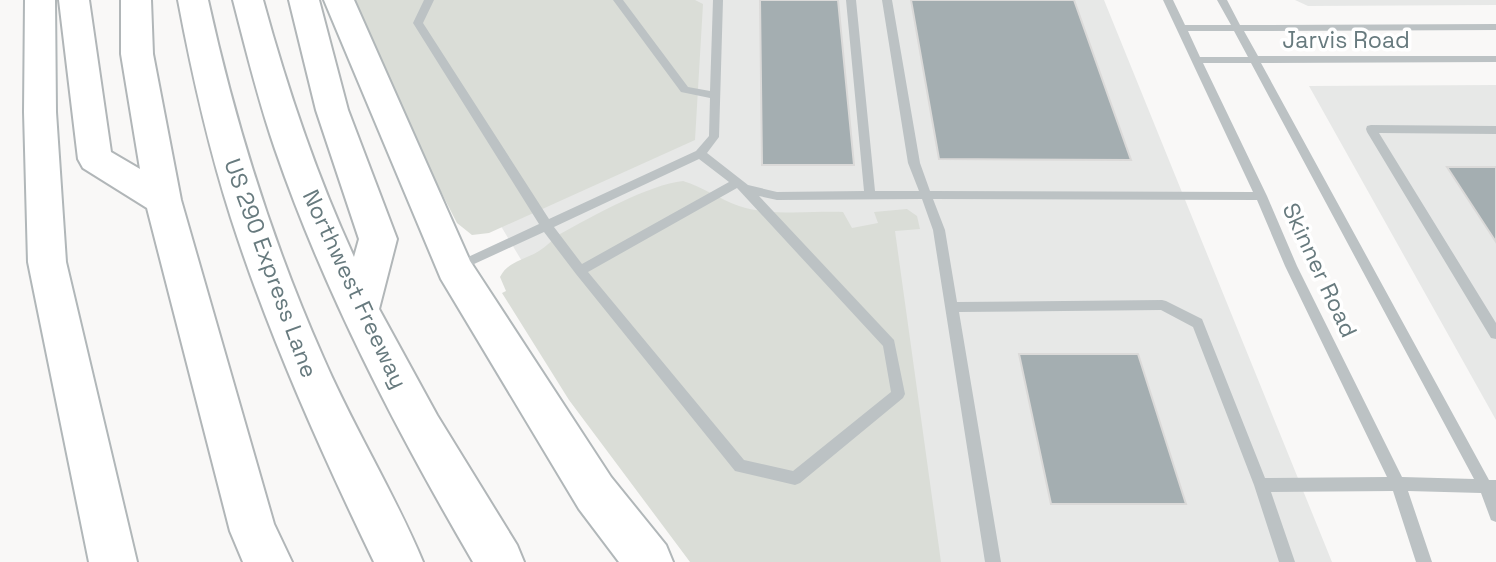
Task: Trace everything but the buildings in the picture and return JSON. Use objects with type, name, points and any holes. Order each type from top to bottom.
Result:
[{"type":"main road","points":[[40,0],[40,112],[47,262],[113,562]]},
{"type":"main road","points":[[74,0],[95,159],[163,200]]},
{"type":"main road","points":[[136,0],[137,54],[163,200],[253,531],[268,562]]},
{"type":"main road","name":"US 290 Express Lane","points":[[193,0],[220,131],[284,317],[357,482],[399,562]]},
{"type":"main road","name":"Northwest Freeway","points":[[248,0],[257,41],[287,135],[359,308],[425,433],[500,562]]},
{"type":"main road","points":[[304,0],[332,110],[378,239],[359,308]]},
{"type":"main road","points":[[339,0],[454,268],[595,493],[649,562]]},
{"type":"street","points":[[429,0],[418,23],[546,225],[580,271],[740,466],[795,478],[898,394],[889,344],[741,186],[699,154]]},
{"type":"street","points":[[618,0],[685,90],[716,95]]},
{"type":"street","points":[[454,268],[699,154],[714,137],[718,0]]},
{"type":"street","points":[[851,0],[870,195]]},
{"type":"street","points":[[887,0],[914,163],[939,230],[993,562]]},
{"type":"street","name":"Skinner Road","points":[[1168,0],[1261,196],[1290,266],[1398,484],[1424,562]]},
{"type":"street","name":"Skinner Road","points":[[1222,0],[1490,487],[1496,515]]},
{"type":"street","name":"Jarvis Road","points":[[1182,28],[1496,27]]},
{"type":"street","name":"Jarvis Road","points":[[1197,60],[1496,58]]},
{"type":"street","points":[[1496,130],[1371,129],[1496,334]]},
{"type":"street","points":[[580,271],[741,186],[777,196],[1261,196]]},
{"type":"street","points":[[950,307],[1162,304],[1198,323],[1261,485],[1287,562]]},
{"type":"street","points":[[1261,485],[1398,484],[1490,487]]},
{"type":"shaded area","points":[[354,0],[695,0],[703,4],[695,140],[489,233],[472,235],[457,223],[399,110]]},
{"type":"shaded area","points":[[421,0],[1104,0],[1332,562],[761,562],[535,283],[435,116]]},
{"type":"shaded area","points":[[1295,0],[1496,0],[1496,5],[1308,6]]},
{"type":"shaded area","points":[[1496,85],[1496,420],[1309,86]]},
{"type":"shaded area","points":[[683,181],[750,209],[776,212],[843,212],[852,228],[878,223],[874,212],[907,209],[917,216],[920,229],[895,231],[941,562],[690,562],[569,400],[502,293],[506,291],[500,277],[512,264],[539,251],[560,234],[588,219],[654,188]]}]
